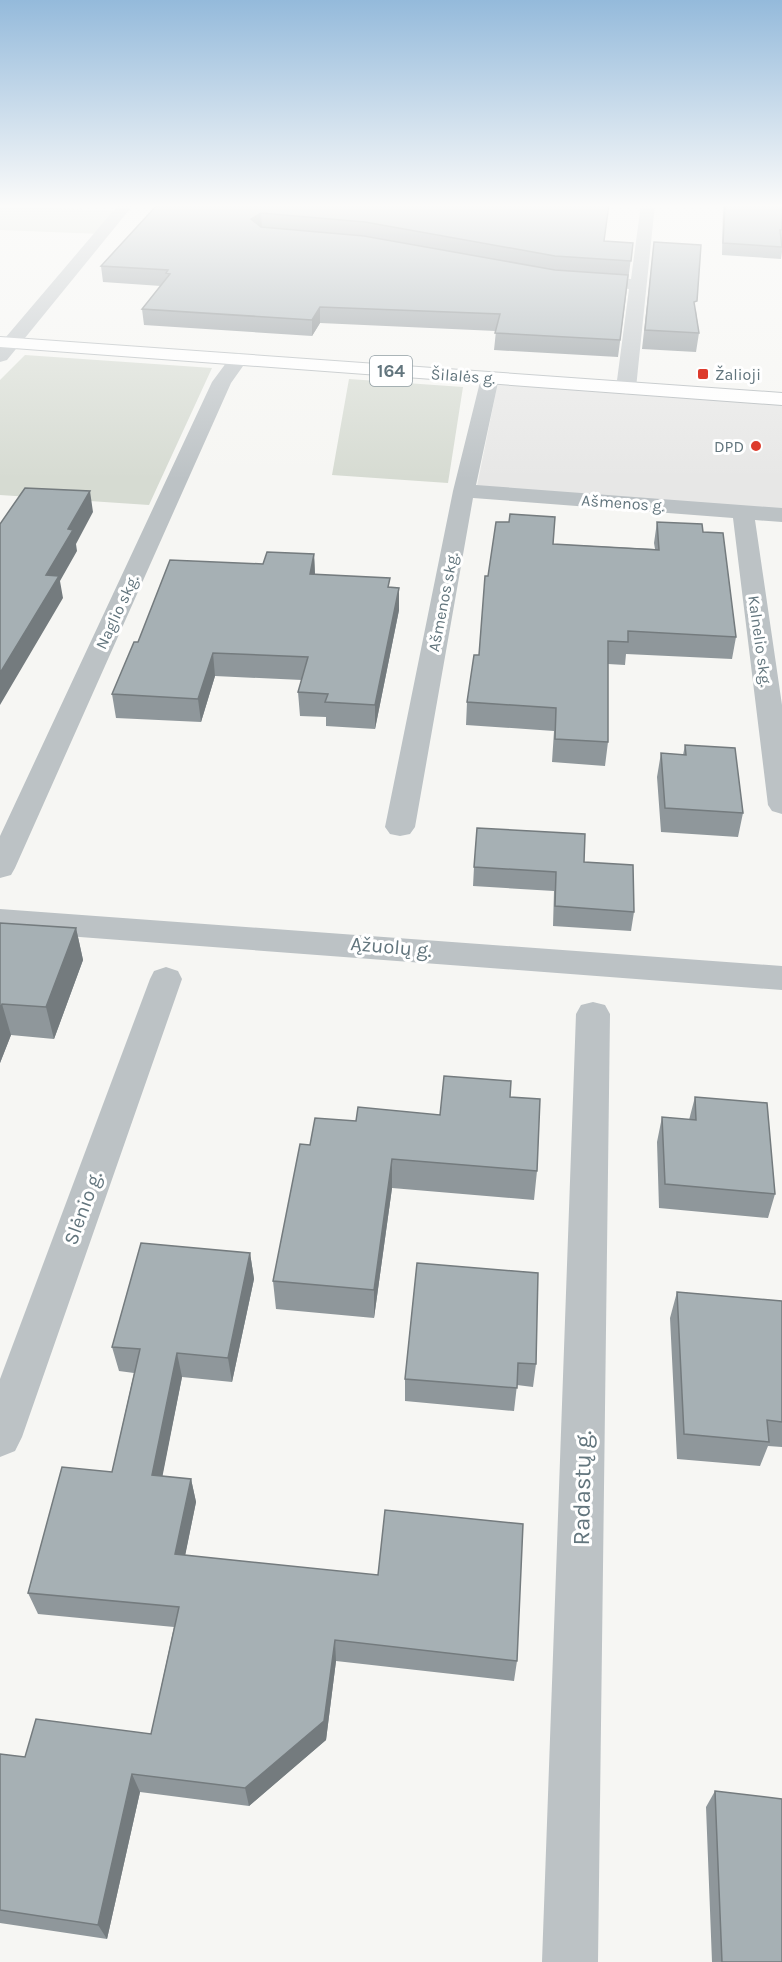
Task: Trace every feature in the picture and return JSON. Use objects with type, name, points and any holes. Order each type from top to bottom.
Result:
[{"type":"main road","name":"Šilalės g.","points":[[4,347],[239,359],[782,399]]},
{"type":"street","points":[[4,347],[49,296]]},
{"type":"street","points":[[626,388],[636,296]]},
{"type":"street","name":"Naglio skg.","points":[[0,868],[222,382],[239,359]]},
{"type":"street","name":"Ašmenos skg.","points":[[400,827],[464,491],[490,378]]},
{"type":"street","name":"Ašmenos g.","points":[[464,491],[782,515]]},
{"type":"street","name":"Kalnelio skg.","points":[[743,512],[782,805]]},
{"type":"street","name":"Ąžuolų g.","points":[[0,920],[376,946],[782,978]]},
{"type":"street","name":"Slėnio g.","points":[[0,1437],[166,979]]},
{"type":"street","name":"Radastų g.","points":[[570,1962],[593,1014]]},
{"type":"shaded area","points":[[25,355],[212,368],[149,505],[0,495],[0,380]]},
{"type":"shaded area","points":[[349,379],[463,387],[448,483],[332,475]]},
{"type":"shaded area","points":[[498,382],[782,403],[782,509],[477,486]]},
{"type":"building","points":[[153,296],[625,296],[620,340],[495,333],[500,314],[320,307],[312,320],[142,309]]},
{"type":"building","points":[[649,296],[697,296],[697,301],[694,302],[699,333],[645,330]]},
{"type":"building","points":[[25,488],[90,491],[68,529],[73,530],[46,575],[59,576],[0,673],[0,524]]},
{"type":"building","points":[[510,514],[555,517],[553,544],[659,550],[657,522],[702,524],[703,532],[723,533],[736,637],[628,631],[628,642],[608,641],[608,742],[555,739],[556,708],[467,702],[474,655],[479,655],[485,576],[488,576],[496,522],[509,522]]},
{"type":"building","points":[[267,552],[314,554],[310,574],[390,578],[388,587],[399,588],[375,705],[325,702],[328,694],[298,692],[308,657],[213,653],[198,699],[112,694],[134,642],[138,642],[170,560],[263,564]]},
{"type":"building","points":[[685,745],[735,748],[743,813],[665,808],[661,753],[686,755]]},
{"type":"building","points":[[477,828],[585,834],[584,862],[633,865],[634,912],[555,906],[556,872],[474,867]]},
{"type":"building","points":[[0,923],[76,928],[46,1007],[2,1004],[0,1009]]},
{"type":"building","points":[[444,1076],[511,1081],[510,1097],[540,1099],[537,1171],[392,1159],[374,1290],[273,1281],[300,1144],[310,1145],[315,1118],[356,1121],[358,1107],[440,1115]]},
{"type":"building","points":[[695,1097],[767,1103],[775,1194],[665,1184],[662,1117],[696,1120]]},
{"type":"building","points":[[141,1243],[250,1253],[228,1358],[177,1353],[152,1475],[191,1479],[175,1554],[378,1575],[385,1510],[523,1524],[517,1661],[335,1640],[324,1721],[245,1788],[132,1774],[98,1925],[0,1910],[0,1754],[25,1757],[36,1719],[151,1734],[179,1607],[28,1593],[62,1467],[112,1472],[140,1349],[112,1347]]},
{"type":"building","points":[[417,1263],[538,1273],[536,1364],[518,1363],[517,1388],[405,1379]]},
{"type":"building","points":[[677,1292],[782,1301],[782,1422],[767,1420],[769,1442],[684,1434]]},
{"type":"building","points":[[715,1791],[782,1799],[782,1962],[722,1962]]},
{"type":"place","name":"Žalioji","points":[[703,374]]},
{"type":"place","name":"DPD","points":[[756,446]]}]
